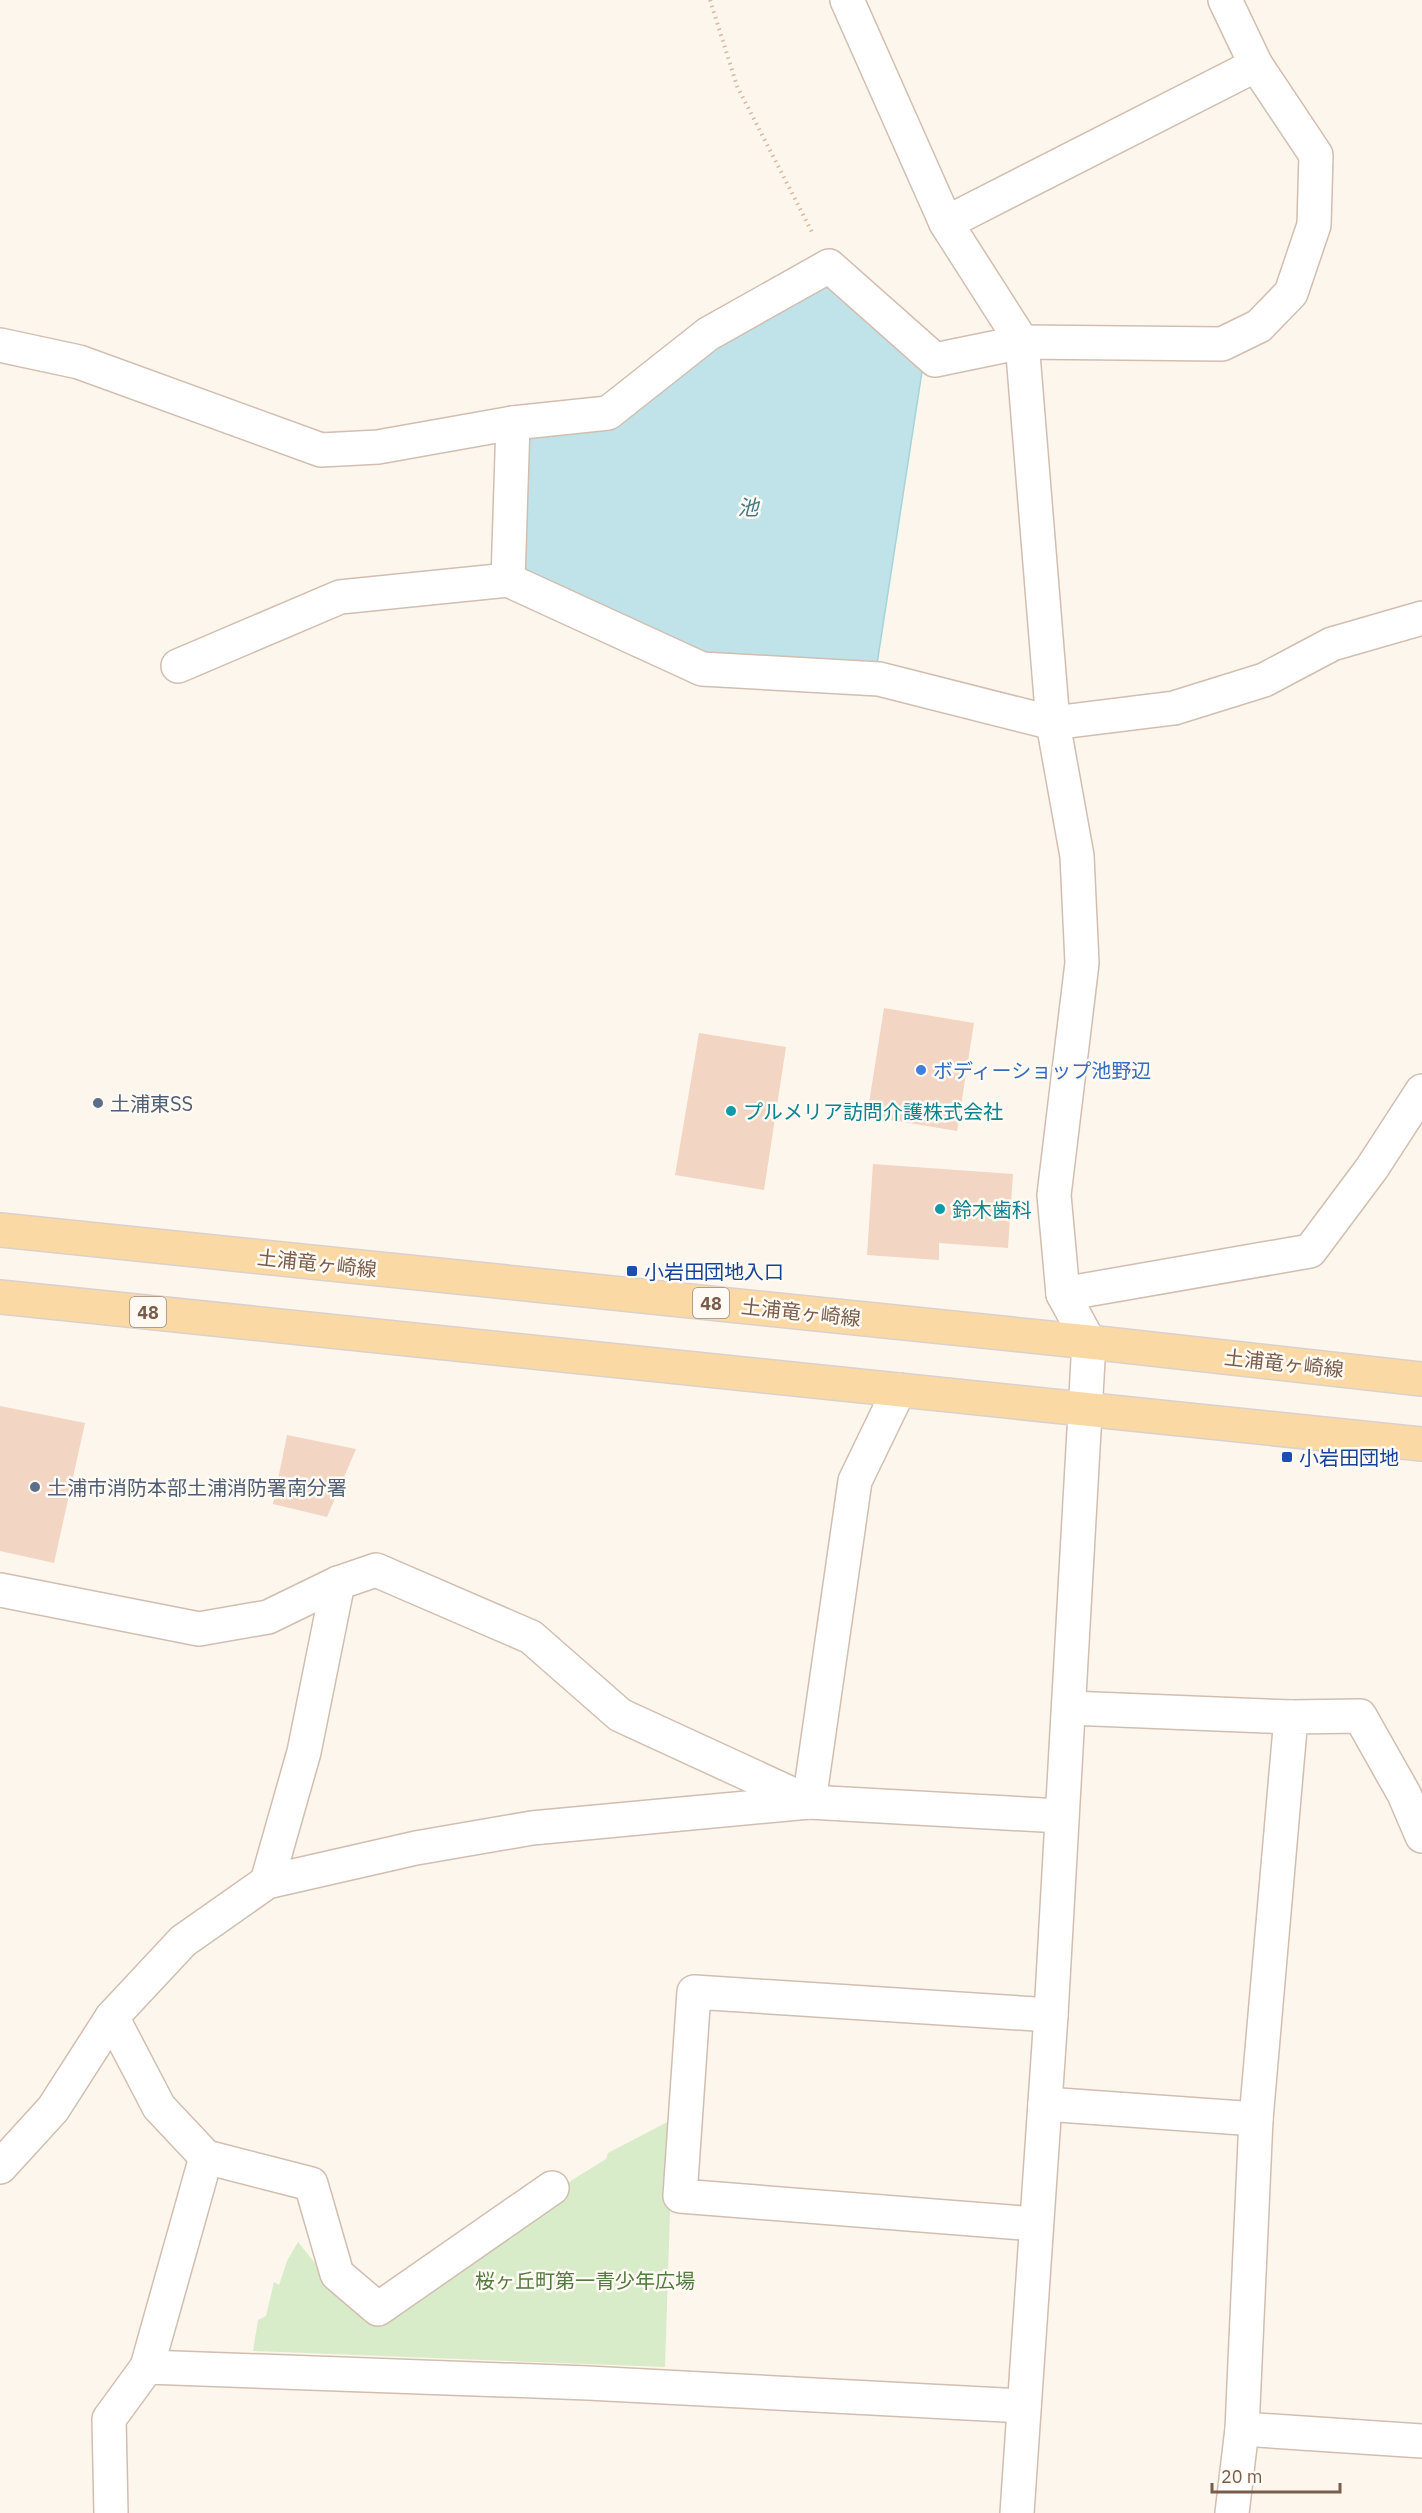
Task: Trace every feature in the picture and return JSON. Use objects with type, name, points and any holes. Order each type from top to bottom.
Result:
[{"type":"main road","name":"土浦竜ヶ崎線","points":[[0,1230],[1089,1342],[1422,1379]]},
{"type":"main road","name":"48","points":[[0,1297],[1422,1444]]},
{"type":"street","points":[[847,0],[946,223],[1022,342],[1053,723],[1077,856],[1082,963],[1054,1195],[1063,1294],[1089,1342],[1070,1708],[1061,1816],[1052,2015],[1017,2513]]},
{"type":"street","points":[[0,345],[79,362],[321,450],[378,447],[513,423],[608,413],[708,334],[829,266],[934,360],[1022,342],[1222,344],[1259,326],[1291,293],[1314,225],[1316,155],[1256,65],[1225,0]]},
{"type":"street","points":[[946,223],[1256,65]]},
{"type":"street","points":[[508,580],[513,423]]},
{"type":"street","points":[[178,666],[340,597],[508,580],[702,669],[879,679],[1053,723],[1174,708],[1264,680],[1332,644],[1422,618]]},
{"type":"street","points":[[1063,1294],[1310,1251],[1372,1168],[1422,1091]]},
{"type":"street","points":[[809,1802],[855,1481],[899,1390]]},
{"type":"street","points":[[0,1590],[199,1629],[268,1617],[338,1583],[376,1569],[531,1637],[620,1716],[809,1802]]},
{"type":"street","points":[[267,1882],[304,1752],[338,1583]]},
{"type":"street","points":[[1070,1708],[1291,1717],[1360,1716],[1404,1794],[1422,1836]]},
{"type":"street","points":[[1232,2513],[1242,2429],[1256,2119],[1291,1717]]},
{"type":"street","points":[[0,2167],[53,2109],[112,2017],[183,1941],[267,1882],[416,1848],[532,1828],[809,1802],[1061,1816]]},
{"type":"street","points":[[1036,2224],[680,2196],[694,1992],[1052,2015]]},
{"type":"street","points":[[112,2017],[159,2107],[206,2157],[311,2184],[337,2274],[378,2309],[552,2188]]},
{"type":"street","points":[[1045,2104],[1256,2119]]},
{"type":"street","points":[[111,2513],[109,2420],[147,2367],[206,2157]]},
{"type":"street","points":[[147,2367],[588,2383],[1024,2406]]},
{"type":"street","points":[[1242,2429],[1422,2441]]},
{"type":"path","points":[[710,0],[737,86],[829,266]]},
{"type":"green space","name":"桜ヶ丘町第一青少年広場","points":[[673,2119],[665,2367],[253,2351],[258,2320],[266,2316],[274,2282],[279,2285],[287,2261],[298,2242],[340,2294],[385,2323],[533,2216],[572,2180],[606,2159],[608,2153]]},
{"type":"water","name":"池","points":[[829,277],[923,365],[877,664],[705,654],[520,572],[525,434],[717,344]]},
{"type":"building","name":"ボディーショップ池野辺","points":[[884,1008],[974,1023],[957,1131],[867,1116]]},
{"type":"building","name":"プルメリア訪問介護株式会社","points":[[699,1033],[786,1047],[764,1190],[675,1175]]},
{"type":"building","name":"鈴木歯科","points":[[873,1164],[1013,1174],[1008,1248],[939,1243],[939,1260],[867,1255]]},
{"type":"building","name":"土浦市消防本部土浦消防署南分署","points":[[0,1406],[85,1423],[54,1563],[0,1551]]},
{"type":"building","points":[[287,1435],[356,1449],[327,1517],[273,1504]]},
{"type":"place","name":"ボディーショップ池野辺","points":[[921,1070]]},
{"type":"place","name":"土浦東SS","points":[[98,1103]]},
{"type":"place","name":"プルメリア訪問介護株式会社","points":[[731,1111]]},
{"type":"place","name":"鈴木歯科","points":[[940,1209]]},
{"type":"place","name":"小岩田団地入口","points":[[632,1271]]},
{"type":"place","name":"小岩田団地","points":[[1287,1457]]},
{"type":"place","name":"土浦市消防本部土浦消防署南分署","points":[[35,1487]]}]
